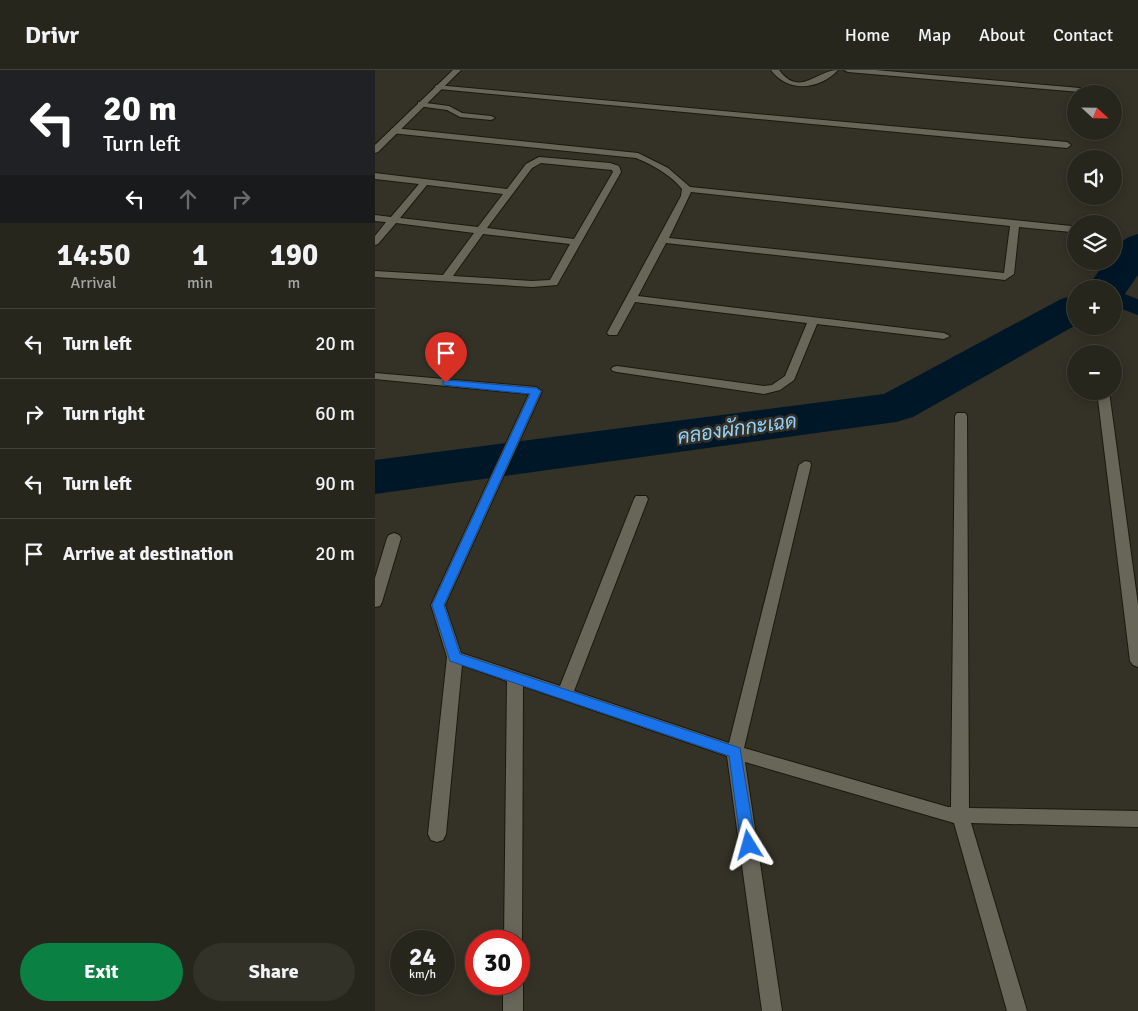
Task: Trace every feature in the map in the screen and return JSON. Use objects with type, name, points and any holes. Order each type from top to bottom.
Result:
[{"type":"street","points":[[375,150],[457,70]]},
{"type":"street","points":[[775,70],[786,81],[803,84],[823,79],[834,70]]},
{"type":"street","points":[[848,70],[1067,89]]},
{"type":"street","points":[[439,87],[1067,145]]},
{"type":"street","points":[[421,104],[449,108],[460,115],[491,118]]},
{"type":"street","points":[[394,131],[638,156],[656,165],[684,184],[687,189],[686,196],[613,332]]},
{"type":"street","points":[[375,274],[532,284],[553,283],[617,172],[616,168],[539,160],[529,166],[446,278]]},
{"type":"street","points":[[376,177],[509,192]]},
{"type":"street","points":[[375,242],[425,182]]},
{"type":"street","points":[[687,189],[1067,229]]},
{"type":"street","points":[[375,218],[577,242]]},
{"type":"street","points":[[663,240],[1005,277],[1009,274],[1015,223]]},
{"type":"street","points":[[632,298],[944,336]]},
{"type":"street","points":[[617,369],[764,390],[777,388],[790,378],[813,320]]},
{"type":"street","points":[[375,376],[536,391],[438,605],[455,657],[437,834]]},
{"type":"street","points":[[1104,400],[1138,661]]},
{"type":"street","points":[[961,416],[960,815],[1017,1011]]},
{"type":"street","points":[[772,1011],[735,752],[805,465]]},
{"type":"street","points":[[565,695],[641,499]]},
{"type":"street","points":[[375,602],[394,538]]},
{"type":"street","points":[[455,657],[735,752],[947,815],[1138,820]]},
{"type":"street","points":[[513,930],[515,678]]},
{"type":"street","points":[[513,995],[513,1011]]},
{"type":"waterway","name":"คลองผักกะเฉด","points":[[1113,280],[1138,246]]},
{"type":"waterway","points":[[1122,301],[1138,308]]},
{"type":"waterway","name":"คลองผักกะเฉด","points":[[375,477],[896,407],[1067,313]]},
{"type":"route","points":[[446,383],[536,391],[438,605],[455,657],[735,752],[749,845]]}]
